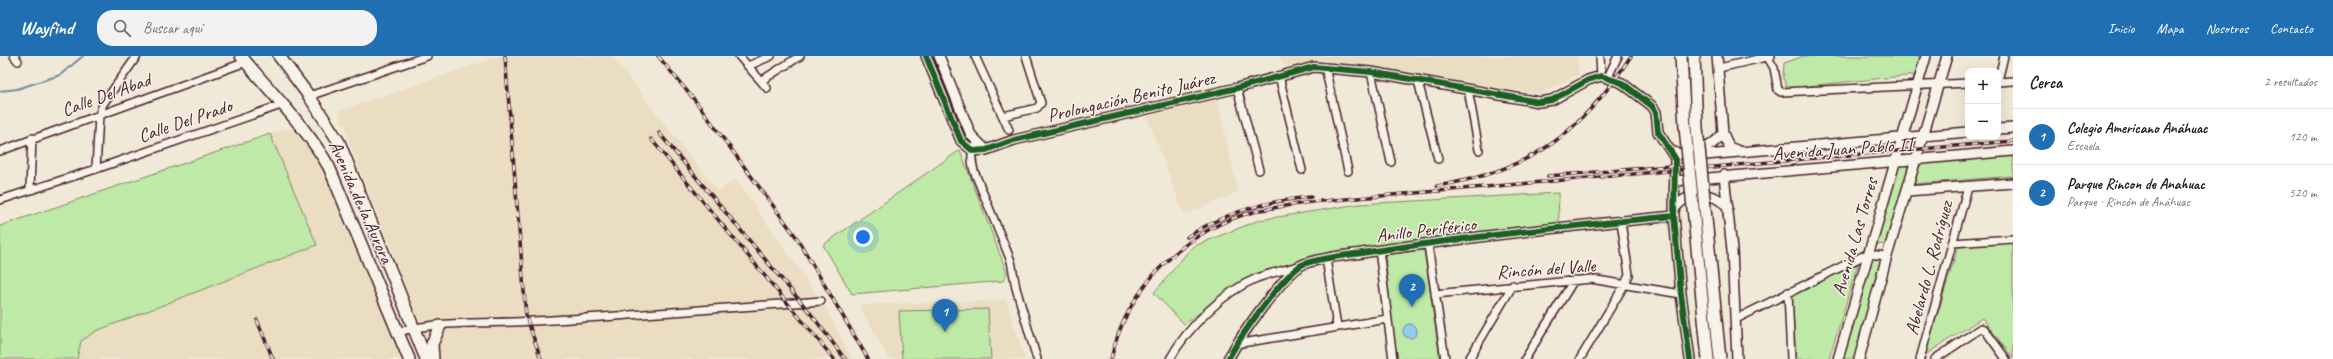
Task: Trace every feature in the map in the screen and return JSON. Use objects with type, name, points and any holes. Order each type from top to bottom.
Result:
[{"type":"main road","name":"Avenida de la Aurora","points":[[279,56],[334,132],[343,149],[426,359]]},
{"type":"main road","points":[[1681,56],[1685,127],[1708,359]]},
{"type":"main road","points":[[1694,56],[1697,128],[1720,359]]},
{"type":"main road","name":"Avenida de la Aurora","points":[[244,59],[313,139],[329,166],[409,359]]},
{"type":"main road","points":[[433,359],[432,344],[440,326]]},
{"type":"street","points":[[96,169],[99,115],[109,94],[137,56]]},
{"type":"street","points":[[309,96],[427,56]]},
{"type":"street","points":[[739,56],[767,88]]},
{"type":"street","points":[[748,66],[771,56]]},
{"type":"street","points":[[761,81],[800,56]]},
{"type":"street","points":[[926,56],[961,141],[972,151],[974,171],[1011,261],[1016,288],[1037,359]]},
{"type":"street","points":[[939,56],[971,135],[986,150]]},
{"type":"street","points":[[975,56],[1009,130]]},
{"type":"street","points":[[1003,116],[1037,108],[1041,103],[1026,56]]},
{"type":"street","points":[[1600,56],[1604,77]]},
{"type":"street","points":[[1604,77],[1618,56]]},
{"type":"street","points":[[1717,56],[1723,133],[1729,146],[1739,152]]},
{"type":"street","points":[[1719,68],[1750,58],[1769,56],[1774,68],[1778,90],[1781,92],[1965,83]]},
{"type":"street","name":"Avenida Las Torres","points":[[1838,359],[1867,254],[1926,56]]},
{"type":"street","name":"Avenida Las Torres","points":[[1860,359],[1887,256],[1947,56]]},
{"type":"street","points":[[2001,68],[2004,56]]},
{"type":"street","name":"Calle Del Abad","points":[[0,151],[32,138],[99,115],[244,59]]},
{"type":"street","name":"Prolongación Benito Juárez","points":[[972,151],[986,150],[1014,140],[1237,88],[1314,67],[1371,72],[1545,102],[1588,80],[1604,77]]},
{"type":"street","points":[[1325,67],[1348,171]]},
{"type":"street","points":[[1371,72],[1391,162]]},
{"type":"street","points":[[1279,76],[1302,170]]},
{"type":"street","points":[[1604,77],[1622,83],[1649,102],[1656,112],[1658,132],[1673,154],[1675,181],[1674,213],[1681,294],[1690,359]]},
{"type":"street","points":[[1418,81],[1438,159]]},
{"type":"street","points":[[2001,81],[2013,81]]},
{"type":"street","points":[[1237,88],[1259,170]]},
{"type":"street","points":[[1468,89],[1479,150]]},
{"type":"street","name":"Calle Del Prado","points":[[0,200],[30,189],[96,169],[284,104]]},
{"type":"street","points":[[2001,129],[2013,128]]},
{"type":"street","name":"Avenida Juan Pablo II","points":[[1673,154],[1739,152],[1965,132]]},
{"type":"street","points":[[1673,154],[1698,151],[1711,146],[1723,133]]},
{"type":"street","points":[[30,189],[32,138]]},
{"type":"street","points":[[972,151],[979,142]]},
{"type":"street","name":"Avenida Juan Pablo II","points":[[1675,181],[1724,175],[2013,151]]},
{"type":"street","points":[[1724,175],[1728,207],[1736,319],[1737,359]]},
{"type":"street","points":[[1907,191],[2013,183]]},
{"type":"street","name":"Abelardo L. Rodríguez","points":[[1920,359],[1968,187]]},
{"type":"street","points":[[1674,213],[1684,199],[1698,195],[1715,196],[1728,207]]},
{"type":"street","name":"Anillo Periférico","points":[[1301,265],[1379,250],[1621,222],[1674,213]]},
{"type":"street","points":[[1580,359],[1629,275],[1621,222]]},
{"type":"street","points":[[1952,243],[2013,239]]},
{"type":"street","points":[[1428,245],[1445,359]]},
{"type":"street","points":[[1379,250],[1393,359]]},
{"type":"street","points":[[1736,319],[1867,254],[1887,256]]},
{"type":"street","points":[[1326,259],[1337,326]]},
{"type":"street","points":[[1228,359],[1236,344],[1261,310],[1301,265]]},
{"type":"street","points":[[1170,359],[1186,334],[1201,319],[1239,288],[1256,279],[1301,265]]},
{"type":"street","name":"Rincón del Valle","points":[[1435,294],[1513,285],[1591,279],[1681,294]]},
{"type":"street","points":[[1525,359],[1574,280]]},
{"type":"street","points":[[1469,359],[1513,285]]},
{"type":"street","points":[[1788,292],[1792,359]]},
{"type":"street","points":[[398,332],[414,328],[440,326],[820,301]]},
{"type":"street","points":[[1236,344],[1337,326],[1387,319]]},
{"type":"street","points":[[1935,359],[1981,328],[1986,330],[2006,359]]},
{"type":"shaded area","points":[[500,56],[612,56],[718,192],[736,179],[826,308],[852,359],[434,359],[351,148],[345,124],[342,124],[339,111]]},
{"type":"shaded area","points":[[1279,56],[1577,56],[1579,74],[1540,94],[1329,61],[1318,60],[1285,68]]},
{"type":"shaded area","points":[[1217,99],[1238,192],[1184,215],[1147,116]]},
{"type":"shaded area","points":[[294,127],[310,147],[330,180],[402,359],[77,359],[81,341],[96,331],[317,245],[270,134]]},
{"type":"shaded area","points":[[1006,300],[1025,359],[889,359],[859,305]]},
{"type":"green space","points":[[1803,56],[1920,56],[1915,75],[1787,88],[1783,78],[1784,63]]},
{"type":"green space","points":[[270,134],[317,245],[96,331],[81,341],[77,359],[0,359],[0,226]]},
{"type":"green space","points":[[960,150],[1007,273],[1003,281],[852,294],[823,245]]},
{"type":"green space","points":[[2013,153],[2013,176],[1914,184],[1921,161]]},
{"type":"green space","points":[[1898,165],[1909,165],[1886,245],[1877,244]]},
{"type":"green space","points":[[1558,193],[1559,223],[1330,254],[1260,272],[1184,324],[1154,293],[1192,247],[1259,220],[1359,204]]},
{"type":"green space","points":[[2013,242],[2013,358],[1982,318],[1925,355],[1958,247]]},
{"type":"green space","points":[[1424,250],[1440,359],[1396,359],[1385,255]]},
{"type":"green space","points":[[1871,258],[1884,260],[1855,359],[1843,359]]},
{"type":"green space","points":[[1858,264],[1829,359],[1796,359],[1792,294]]},
{"type":"green space","points":[[988,309],[991,359],[902,359],[899,311]]},
{"type":"water","points":[[1410,324],[1415,326],[1417,331],[1415,336],[1410,338],[1405,336],[1403,331],[1405,326]]},
{"type":"waterway","points":[[0,91],[17,89],[60,75],[83,56]]},
{"type":"railway","points":[[505,56],[526,316],[541,359]]},
{"type":"railway","points":[[658,56],[697,103],[797,238],[868,359]]},
{"type":"railway","points":[[1437,186],[1470,179],[1500,170],[1526,159],[1550,145],[1572,128],[1592,108],[1612,84],[1631,56]]},
{"type":"railway","points":[[659,133],[811,314],[845,359]]},
{"type":"railway","points":[[651,139],[834,359]]},
{"type":"railway","points":[[1111,359],[1119,333],[1131,308],[1146,285],[1163,264],[1184,246],[1206,231],[1231,219],[1257,211],[1311,202],[2013,141]]},
{"type":"railway","points":[[1548,176],[1695,164]]},
{"type":"railway","points":[[1187,237],[1201,228],[1231,214],[1246,209],[1278,201],[1311,197]]},
{"type":"railway","points":[[257,320],[273,359]]},
{"type":"cycle path","points":[[926,56],[961,141],[973,151],[986,150],[1014,140],[1237,88],[1314,67],[1371,72],[1539,102],[1552,100],[1588,80],[1601,76],[1622,83],[1652,106],[1656,112],[1658,132],[1675,158],[1674,216],[1681,294],[1690,359]]},
{"type":"cycle path","points":[[1228,359],[1251,323],[1281,284],[1300,266],[1312,261],[1479,237],[1674,216]]},
{"type":"place","name":"Parque Rincon de Anahuac","points":[[1412,307]]},
{"type":"place","name":"Colegio Americano Anáhuac","points":[[945,332]]}]
